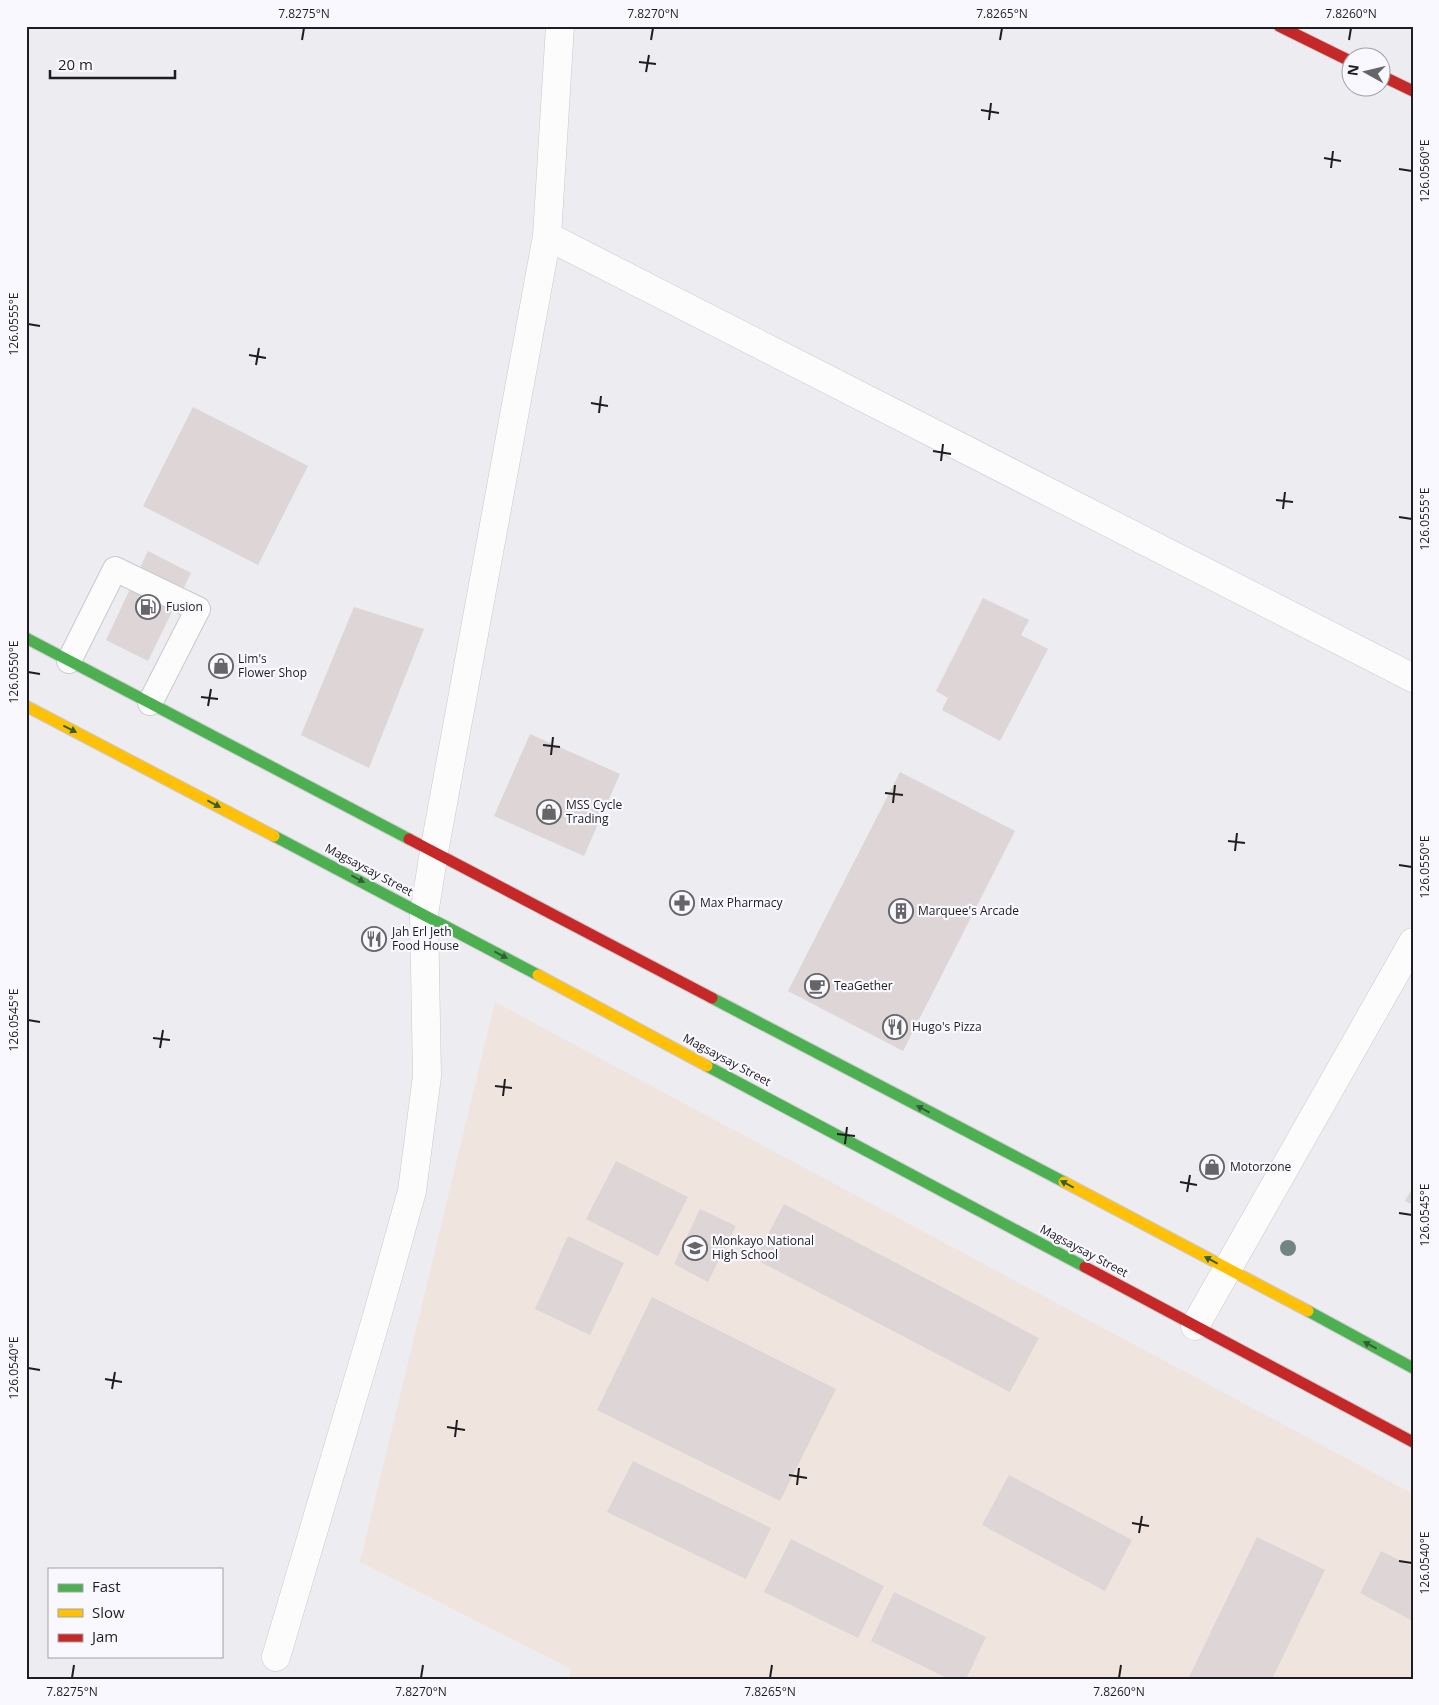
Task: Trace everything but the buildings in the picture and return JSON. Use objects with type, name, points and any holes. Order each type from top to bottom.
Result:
[{"type":"main road","points":[[1279,26],[1342,57]]},
{"type":"main road","points":[[1392,81],[1413,92]]},
{"type":"main road","points":[[26,638],[1227,1268],[1413,1368]]},
{"type":"main road","name":"Magsaysay Street","points":[[26,706],[424,914],[1413,1442]]},
{"type":"street","points":[[276,1656],[378,1316],[412,1191],[427,1076],[424,914],[547,236],[560,26]]},
{"type":"street","points":[[547,236],[1413,678]]},
{"type":"street","points":[[1195,1326],[1413,942]]},
{"type":"lane","points":[[69,661],[115,569],[198,609],[150,703]]},
{"type":"shaded area","name":"Monkayo National High School","points":[[495,1002],[1413,1494],[1413,1679],[569,1679],[571,1669],[360,1562]]},
{"type":"traffic: fast","points":[[26,638],[409,839]]},
{"type":"traffic: fast","points":[[274,836],[538,975]]},
{"type":"traffic: fast","points":[[712,998],[1064,1182]]},
{"type":"traffic: fast","points":[[707,1066],[1085,1267]]},
{"type":"traffic: fast","points":[[1308,1311],[1413,1368]]},
{"type":"traffic: slow","points":[[26,706],[274,836]]},
{"type":"traffic: slow","points":[[538,975],[707,1066]]},
{"type":"traffic: slow","points":[[1064,1182],[1308,1311]]},
{"type":"traffic: jam","points":[[1279,26],[1342,57]]},
{"type":"traffic: jam","points":[[1392,81],[1413,91]]},
{"type":"traffic: jam","points":[[409,839],[712,998]]},
{"type":"traffic: jam","points":[[1085,1267],[1413,1442]]},
{"type":"place","name":"Fusion","points":[[148,607]]},
{"type":"place","name":"Lim's Flower Shop","points":[[221,666]]},
{"type":"place","name":"MSS Cycle Trading","points":[[549,812]]},
{"type":"place","name":"Max Pharmacy","points":[[682,903]]},
{"type":"place","name":"Marquee's Arcade","points":[[901,911]]},
{"type":"place","name":"Jah Erl Jeth Food House","points":[[374,939]]},
{"type":"place","name":"TeaGether","points":[[817,986]]},
{"type":"place","name":"Hugo's Pizza","points":[[895,1027]]},
{"type":"place","name":"Motorzone","points":[[1212,1167]]},
{"type":"place","name":"Monkayo National High School","points":[[695,1248]]}]
